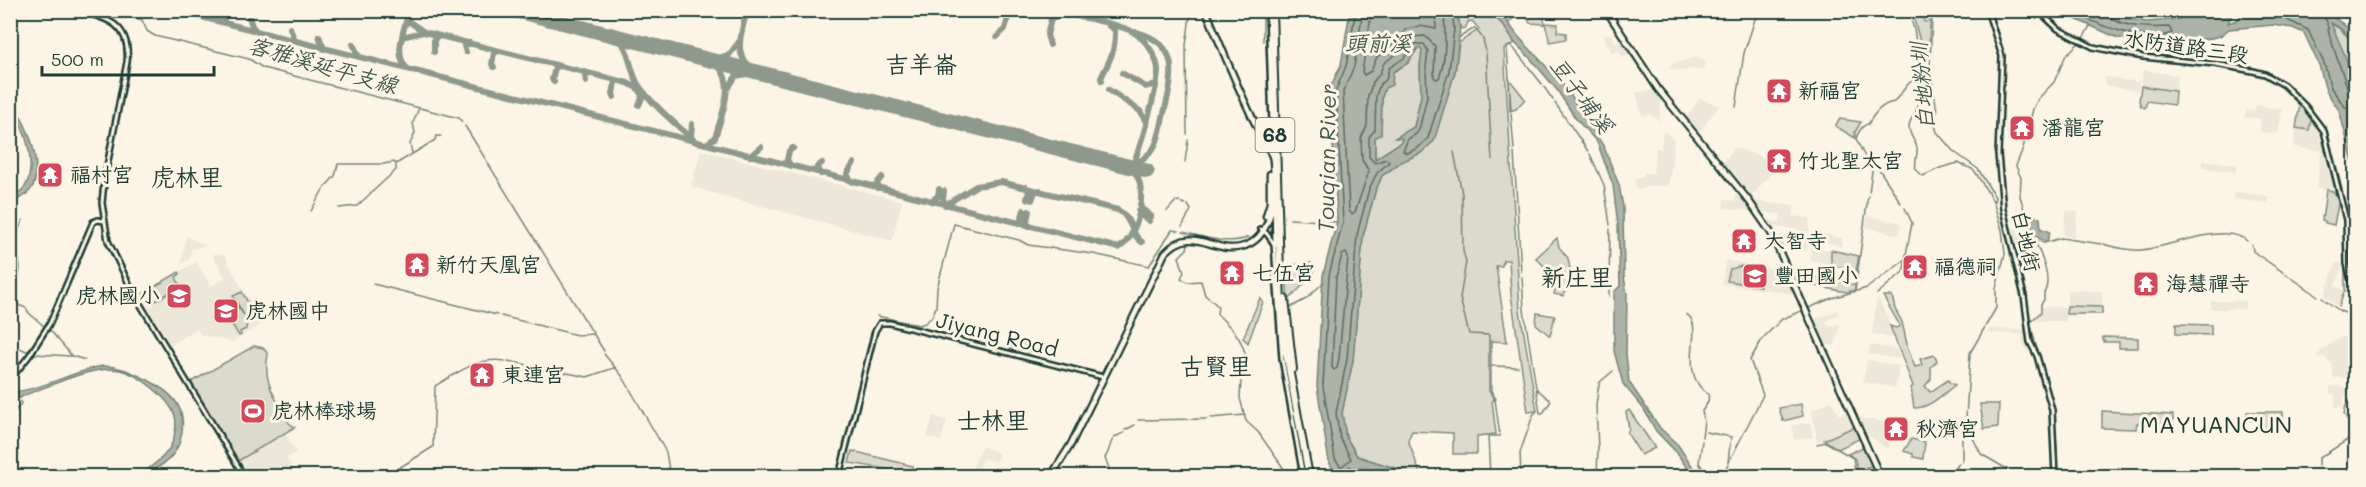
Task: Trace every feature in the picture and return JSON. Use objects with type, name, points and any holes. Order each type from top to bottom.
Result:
[{"type":"highway","name":"68","points":[[1272,10],[1279,257],[1287,346],[1311,477]]},
{"type":"main road","points":[[1051,477],[1070,446],[1160,261],[1171,247],[1176,243],[1192,239],[1234,248],[1248,244],[1262,229],[1274,203],[1273,157],[1206,10]]},
{"type":"main road","points":[[1608,11],[1658,89],[1754,208],[1771,233],[1880,477]]},
{"type":"main road","points":[[1262,229],[1270,203],[1268,150]]},
{"type":"street","points":[[74,10],[116,24],[125,36],[127,45],[127,62],[104,182],[104,221],[108,241],[116,262],[244,477]]},
{"type":"street","points":[[1272,10],[1273,157]]},
{"type":"street","name":"白地街","points":[[1987,10],[2001,56],[1998,154],[2003,209],[2024,296],[2030,342],[2037,356],[2052,410],[2055,477]]},
{"type":"street","name":"水防道路三段","points":[[2038,10],[2058,29],[2093,47],[2143,57],[2215,64],[2253,71],[2276,79],[2284,85],[2305,106],[2324,131],[2346,219],[2347,264],[2355,301]]},
{"type":"street","points":[[1268,150],[1272,144]]},
{"type":"street","points":[[1274,203],[1279,257],[1278,325],[1303,477]]},
{"type":"street","points":[[10,380],[50,323],[93,222],[104,221]]},
{"type":"street","points":[[1262,229],[1274,244],[1279,257]]},
{"type":"street","name":"Jiyang Road","points":[[839,477],[875,331],[884,322],[1103,377]]},
{"type":"shaded area","points":[[1457,11],[1489,11],[1503,25],[1515,43],[1504,49],[1520,310],[1537,411],[1528,412],[1511,294],[1509,260],[1503,260],[1502,266],[1496,266],[1507,342],[1491,341],[1491,391],[1496,399],[1492,401],[1496,434],[1477,436],[1477,454],[1453,454],[1453,433],[1412,431],[1408,440],[1421,476],[1410,476],[1401,470],[1357,456],[1346,437],[1342,413],[1353,360],[1363,236],[1375,192],[1382,176],[1401,162],[1421,153],[1455,72],[1459,43],[1479,29],[1472,21],[1468,22],[1465,29],[1460,28]]},
{"type":"shaded area","points":[[1523,11],[1542,11],[1545,23],[1558,24],[1557,32],[1566,33],[1566,39],[1550,42],[1545,24],[1530,23]]},
{"type":"shaded area","points":[[1918,13],[1919,17],[1923,17],[1924,22],[1930,21],[1929,50],[1922,50],[1913,15]]},
{"type":"shaded area","points":[[2330,23],[2345,34],[2355,49],[2355,98]]},
{"type":"shaded area","points":[[1612,34],[1615,43],[1623,42],[1626,50],[1630,50],[1633,54],[1621,57],[1620,52],[1611,52],[1604,35]]},
{"type":"shaded area","points":[[1420,48],[1422,51],[1421,96],[1414,127],[1397,137],[1402,138],[1401,142],[1375,160],[1375,138],[1381,134],[1382,97],[1385,87],[1393,72],[1408,63]]},
{"type":"shaded area","points":[[1697,57],[1705,60],[1703,71],[1688,68],[1686,71],[1670,69],[1671,64]]},
{"type":"shaded area","points":[[2143,70],[2178,75],[2175,91],[2141,86]]},
{"type":"shaded area","points":[[2105,77],[2139,82],[2138,91],[2104,85]]},
{"type":"shaded area","points":[[1509,79],[1525,99],[1516,109],[1510,111]]},
{"type":"shaded area","points":[[2141,86],[2175,91],[2174,105],[2147,101],[2145,108],[2141,106],[2139,101]]},
{"type":"shaded area","points":[[1657,90],[1662,96],[1659,121],[1650,114],[1642,116],[1636,92]]},
{"type":"shaded area","points":[[1700,98],[1719,106],[1699,132],[1686,118]]},
{"type":"shaded area","points":[[2355,98],[2355,129],[2352,117]]},
{"type":"shaded area","points":[[2300,103],[2312,116],[2309,130],[2296,128]]},
{"type":"shaded area","points":[[2256,105],[2282,109],[2278,134],[2260,132],[2261,119],[2245,117],[2246,110],[2255,111]]},
{"type":"shaded area","points":[[2312,116],[2317,123],[2321,141],[2325,140],[2328,152],[2294,147],[2296,128],[2309,130]]},
{"type":"shaded area","points":[[1840,119],[1861,122],[1855,132],[1855,138],[1835,126]]},
{"type":"shaded area","points":[[1663,130],[1674,140],[1669,186],[1651,186],[1637,190],[1634,180],[1644,176],[1644,173],[1653,173],[1656,148],[1661,149]]},
{"type":"shaded area","points":[[1735,147],[1770,160],[1773,166],[1772,172],[1750,198],[1722,163]]},
{"type":"shaded area","points":[[701,150],[902,201],[892,241],[691,187]]},
{"type":"shaded area","points":[[2321,153],[2329,154],[2339,192],[2316,188]]},
{"type":"shaded area","points":[[2203,160],[2237,165],[2236,172],[2202,167]]},
{"type":"shaded area","points":[[2326,190],[2339,195],[2341,201],[2338,204],[2334,225],[2322,220]]},
{"type":"shaded area","points":[[2234,192],[2269,196],[2268,203],[2233,199]]},
{"type":"shaded area","points":[[1736,195],[1741,196],[1752,211],[1723,208],[1724,199],[1734,201]]},
{"type":"shaded area","points":[[1753,201],[1795,206],[1793,216],[1810,218],[1807,251],[1781,248],[1777,235],[1798,238],[1799,229],[1771,227],[1767,220],[1780,222],[1780,214],[1762,212]]},
{"type":"shaded area","points":[[2066,211],[2078,212],[2074,238],[2063,236]]},
{"type":"shaded area","points":[[1868,216],[1901,223],[1899,235],[1865,227]]},
{"type":"shaded area","points":[[2010,228],[2028,229],[2031,242],[2013,243]]},
{"type":"shaded area","points":[[1814,232],[1842,238],[1841,246],[1812,239]]},
{"type":"shaded area","points":[[186,236],[207,246],[191,249],[190,259],[181,264]]},
{"type":"shaded area","points":[[1557,238],[1559,247],[1568,258],[1572,279],[1563,296],[1554,294],[1558,277],[1536,258]]},
{"type":"shaded area","points":[[1811,246],[1831,250],[1831,265],[1810,260]]},
{"type":"shaded area","points":[[1831,250],[1859,256],[1856,271],[1831,265]]},
{"type":"shaded area","points":[[212,254],[224,255],[262,324],[232,342],[201,335],[196,329],[170,345],[140,294],[196,262],[211,286],[225,278]]},
{"type":"shaded area","name":"豐田國小","points":[[1726,260],[1784,271],[1796,294],[1722,284]]},
{"type":"shaded area","points":[[2336,262],[2344,264],[2335,286],[2344,290],[2338,306],[2324,296]]},
{"type":"shaded area","points":[[1311,263],[1314,273],[1288,301],[1286,272],[1290,271],[1291,265]]},
{"type":"shaded area","points":[[1742,266],[1761,271],[1758,274],[1760,286],[1727,281],[1730,269]]},
{"type":"shaded area","points":[[179,272],[180,274],[176,277],[179,284],[176,289],[154,302],[148,299],[147,294],[143,296],[142,294]]},
{"type":"shaded area","points":[[1809,275],[1855,285],[1855,290],[1846,292],[1811,285]]},
{"type":"shaded area","points":[[2067,290],[2102,291],[2102,307],[2067,306]]},
{"type":"shaded area","points":[[242,292],[257,319],[247,322],[246,329],[240,332],[239,336],[219,303],[221,301],[223,305],[229,300],[234,302],[244,315],[233,296]]},
{"type":"shaded area","points":[[1883,296],[1892,296],[1915,367],[1922,365],[1920,359],[1935,355],[1937,361],[1931,367],[1931,379],[1925,386],[1930,392],[1948,380],[1955,385],[1925,406],[1914,408],[1911,388],[1913,386],[1890,326],[1896,328],[1900,326]]},
{"type":"shaded area","points":[[1877,297],[1888,318],[1893,338],[1872,334]]},
{"type":"shaded area","points":[[1260,298],[1263,302],[1248,343],[1243,338]]},
{"type":"shaded area","points":[[2211,301],[2245,301],[2245,309],[2211,309]]},
{"type":"shaded area","points":[[2067,306],[2102,307],[2102,314],[2066,314]]},
{"type":"shaded area","points":[[2042,307],[2066,307],[2066,321],[2031,321]]},
{"type":"shaded area","points":[[1837,310],[1839,315],[1826,321],[1829,327],[1840,324],[1835,346],[1825,344],[1814,320]]},
{"type":"shaded area","points":[[1537,313],[1555,316],[1550,336],[1536,324]]},
{"type":"shaded area","points":[[2176,324],[2211,325],[2211,335],[2176,334]]},
{"type":"shaded area","points":[[1989,329],[2027,330],[2029,343],[2035,354],[2024,346],[2021,334],[1987,333]]},
{"type":"shaded area","points":[[2353,334],[2355,351],[2349,365],[2349,378],[2334,378],[2332,364],[2323,356],[2316,358],[2321,351],[2339,338]]},
{"type":"shaded area","points":[[2103,337],[2138,338],[2138,348],[2119,348],[2119,342],[2103,342]]},
{"type":"shaded area","points":[[1014,339],[1036,347],[1032,357],[1009,351]]},
{"type":"shaded area","points":[[1870,345],[1896,349],[1900,359],[1868,354]]},
{"type":"shaded area","name":"虎林棒球場","points":[[254,346],[263,348],[268,354],[267,374],[271,390],[289,423],[295,427],[238,461],[191,382]]},
{"type":"shaded area","points":[[1867,360],[1899,366],[1896,388],[1863,382]]},
{"type":"shaded area","points":[[2330,386],[2352,387],[2352,394],[2344,397],[2343,407],[2335,407],[2335,394],[2330,394]]},
{"type":"shaded area","points":[[1832,401],[1839,415],[1849,411],[1856,426],[1817,442],[1812,410]]},
{"type":"shaded area","points":[[1801,404],[1803,416],[1783,421],[1779,408]]},
{"type":"shaded area","points":[[1980,404],[1999,404],[1998,427],[1984,429]]},
{"type":"shaded area","points":[[1629,410],[1655,448],[1641,455],[1627,433],[1629,429],[1626,412]]},
{"type":"shaded area","points":[[2102,411],[2173,415],[2173,424],[2137,423],[2136,429],[2102,428]]},
{"type":"shaded area","points":[[2247,412],[2283,412],[2283,428],[2260,428],[2260,421],[2247,420]]},
{"type":"shaded area","points":[[933,416],[947,420],[941,441],[927,437]]},
{"type":"shaded area","points":[[1859,418],[1891,423],[1888,450],[1864,432]]},
{"type":"shaded area","points":[[1811,423],[1813,437],[1794,440],[1792,425]]},
{"type":"shaded area","points":[[1856,426],[1861,438],[1838,449],[1824,440]]},
{"type":"shaded area","points":[[285,433],[296,452],[287,458],[293,469],[281,476],[247,476],[238,461]]},
{"type":"shaded area","points":[[1911,439],[1925,442],[1923,459],[1913,457],[1913,454],[1904,451]]},
{"type":"shaded area","points":[[982,446],[999,453],[996,462],[982,458],[977,476],[969,476]]},
{"type":"shaded area","points":[[1865,446],[1874,466],[1866,467],[1870,476],[1858,476],[1855,459],[1848,454]]},
{"type":"shaded area","points":[[852,451],[913,466],[911,473],[849,463]]},
{"type":"water","name":"頭前溪","points":[[1350,11],[1457,11],[1460,28],[1455,72],[1434,141],[1421,153],[1401,162],[1382,176],[1375,192],[1363,236],[1353,360],[1342,413],[1346,437],[1357,456],[1401,470],[1410,476],[1365,476],[1349,466],[1351,476],[1337,476],[1329,462],[1317,386],[1323,275],[1337,221],[1330,88],[1341,65]],"holes":[[[1420,48],[1422,51],[1421,96],[1414,127],[1395,138],[1402,138],[1401,142],[1375,159],[1375,138],[1381,134],[1382,97],[1385,88],[1392,85],[1393,72],[1408,63],[1417,49]]]},
{"type":"water","name":"豆子埔溪","points":[[1489,11],[1500,11],[1517,35],[1567,89],[1604,147],[1619,185],[1623,207],[1624,277],[1627,294],[1626,354],[1629,382],[1660,428],[1678,445],[1699,476],[1692,476],[1677,453],[1656,431],[1643,408],[1623,384],[1614,351],[1614,292],[1620,286],[1618,225],[1613,185],[1597,142],[1576,119],[1557,90]]},
{"type":"water","points":[[2061,11],[2109,11],[2127,19],[2147,22],[2180,19],[2191,11],[2238,11],[2232,14],[2228,23],[2237,20],[2245,11],[2323,11],[2345,26],[2355,42],[2355,49],[2346,33],[2331,23],[2346,58],[2354,87],[2355,214],[2354,166],[2339,110],[2326,91],[2319,65],[2304,33],[2293,28],[2273,25],[2229,29],[2220,36],[2207,39],[2158,42],[2118,38]]},
{"type":"water","points":[[10,97],[31,139],[36,168],[31,189],[11,203],[11,197],[26,185],[30,172],[30,156],[27,141],[12,109]]},
{"type":"water","points":[[2029,215],[2040,218],[2041,229],[2050,233],[2047,241],[2036,235],[2030,224]]},
{"type":"water","points":[[103,366],[125,370],[146,379],[163,389],[180,408],[183,426],[174,454],[146,475],[140,476],[170,448],[175,433],[176,419],[167,402],[136,376],[120,370],[96,371],[70,378],[21,398],[11,397],[11,392],[35,388]]},
{"type":"waterway","name":"客雅溪延平支線","points":[[111,10],[142,20],[147,31],[155,36],[249,59],[263,68],[459,118],[462,122]]},
{"type":"waterway","points":[[1187,134],[1186,45],[1191,10]]},
{"type":"waterway","points":[[1263,10],[1263,41]]},
{"type":"waterway","points":[[1736,107],[1744,53],[1758,10]]},
{"type":"waterway","name":"白地粉圳","points":[[1931,10],[1932,14]]},
{"type":"waterway","name":"白地粉圳","points":[[1932,17],[1930,64],[1937,112],[1934,122],[1937,132],[1953,151],[1978,169],[1995,197],[1994,201]]},
{"type":"waterway","points":[[1508,23],[1514,18]]},
{"type":"waterway","points":[[1912,22],[1919,98],[1909,126],[1917,148],[1917,170],[1923,176],[1958,163],[1972,169],[1993,201],[2002,230],[2005,254],[1996,288],[1996,308],[1970,353],[1966,418],[1981,454],[2005,468],[2011,476]]},
{"type":"waterway","points":[[2082,40],[2090,26]]},
{"type":"waterway","points":[[1460,37],[1475,28],[1483,39],[1486,52],[1492,160]]},
{"type":"waterway","points":[[2079,43],[2066,55],[2054,82],[2038,99],[2016,166],[2021,178],[2020,196],[2033,239],[2044,243],[2061,238],[2101,244]]},
{"type":"waterway","points":[[2079,43],[2093,49],[2141,58]]},
{"type":"waterway","points":[[1511,45],[1507,48],[1511,110]]},
{"type":"waterway","points":[[1511,45],[1542,84]]},
{"type":"waterway","points":[[2145,59],[2213,66]]},
{"type":"waterway","points":[[2217,67],[2243,71]]},
{"type":"waterway","points":[[2250,72],[2269,78]]},
{"type":"waterway","points":[[1901,203],[1877,166],[1865,157],[1856,139],[1860,130],[1873,116],[1885,105],[1894,102],[1915,79]]},
{"type":"waterway","points":[[1544,87],[1553,100]]},
{"type":"waterway","points":[[1555,103],[1588,151]]},
{"type":"waterway","points":[[412,153],[410,144],[415,133],[413,123],[419,108]]},
{"type":"waterway","points":[[1511,113],[1514,150]]},
{"type":"waterway","name":"客雅溪延平支線","points":[[465,126],[604,351]]},
{"type":"waterway","points":[[311,211],[324,188],[335,176],[338,164],[394,162],[396,164],[435,140],[436,136],[441,136]]},
{"type":"waterway","points":[[1185,162],[1188,140]]},
{"type":"waterway","points":[[1454,152],[1462,194],[1463,251],[1466,262],[1460,298],[1469,334],[1489,335],[1489,391],[1495,400],[1500,436],[1488,436],[1490,476]]},
{"type":"waterway","points":[[1514,153],[1521,272]]},
{"type":"waterway","points":[[1590,154],[1604,185],[1610,225]]},
{"type":"waterway","points":[[1869,192],[1873,164]]},
{"type":"waterway","points":[[339,208],[357,206],[396,170],[396,165]]},
{"type":"waterway","points":[[1855,291],[1868,196]]},
{"type":"waterway","points":[[1167,211],[1176,201],[1185,204]]},
{"type":"waterway","points":[[1182,227],[1191,210],[1188,205]]},
{"type":"waterway","points":[[1809,308],[1832,298],[1867,288],[1905,260],[1912,223],[1905,208]]},
{"type":"waterway","name":"Touqian River","points":[[1290,219],[1337,222]]},
{"type":"waterway","points":[[23,220],[16,235],[20,268],[16,296],[18,305],[26,308],[45,327]]},
{"type":"waterway","points":[[877,316],[919,325],[932,317],[936,307],[937,288],[954,224],[1019,240],[1028,245],[1093,254],[1149,266],[1172,230],[1179,231]]},
{"type":"waterway","points":[[1609,284],[1610,229]]},
{"type":"waterway","points":[[2339,306],[2345,290],[2345,230]]},
{"type":"waterway","points":[[1183,232],[1224,241],[1249,237]]},
{"type":"waterway","points":[[2104,244],[2141,250],[2196,237],[2225,234],[2247,241]]},
{"type":"waterway","points":[[2034,239],[2045,266],[2047,280],[2041,312],[2030,322],[2038,354]]},
{"type":"waterway","points":[[1188,244],[1187,249],[1179,257],[1184,272],[1181,278],[1187,282],[1201,281],[1205,295],[1218,306],[1217,314],[1234,331],[1241,342],[1248,365],[1241,379],[1240,398],[1246,421],[1258,432],[1289,476]]},
{"type":"waterway","points":[[2252,245],[2253,251],[2258,255],[2318,296]]},
{"type":"waterway","points":[[1877,294],[1903,272],[1906,260]]},
{"type":"waterway","points":[[1522,277],[1524,310],[1540,413],[1543,413],[1551,401],[1537,389]]},
{"type":"waterway","points":[[1288,309],[1306,299],[1324,282]]},
{"type":"waterway","points":[[373,284],[497,315]]},
{"type":"waterway","points":[[1609,288],[1609,296]]},
{"type":"waterway","points":[[2322,298],[2340,311],[2356,317]]},
{"type":"waterway","points":[[1724,476],[1763,395],[1750,360],[1763,338],[1782,319],[1801,311]]},
{"type":"waterway","points":[[1686,314],[1692,320],[1694,328],[1692,362],[1694,374],[1698,385],[1708,394],[1707,403],[1702,411],[1704,421],[1702,437]]},
{"type":"waterway","points":[[501,316],[577,335],[594,334]]},
{"type":"waterway","points":[[49,329],[72,356],[85,360]]},
{"type":"waterway","points":[[10,344],[29,352]]},
{"type":"waterway","points":[[34,354],[71,356]]},
{"type":"waterway","name":"客雅溪延平支線","points":[[604,354],[623,377],[666,452],[670,476]]},
{"type":"waterway","points":[[2351,366],[2356,354]]},
{"type":"waterway","points":[[2040,358],[2048,389]]},
{"type":"waterway","points":[[2356,359],[2352,370],[2356,380]]},
{"type":"waterway","points":[[386,476],[433,447],[435,386],[477,363],[505,361]]},
{"type":"waterway","points":[[508,361],[587,377],[614,368]]},
{"type":"waterway","points":[[1492,366],[1518,367]]},
{"type":"waterway","points":[[1597,476],[1596,406],[1598,389],[1600,382],[1613,371]]},
{"type":"waterway","points":[[2319,466],[2319,458],[2349,439],[2351,427],[2344,414],[2346,405],[2356,393]]},
{"type":"waterway","points":[[10,440],[17,437],[12,420],[21,401]]},
{"type":"waterway","points":[[2053,411],[2057,475]]},
{"type":"waterway","points":[[1521,476],[1520,453],[1536,412]]},
{"type":"waterway","points":[[1211,418],[1245,415]]},
{"type":"waterway","points":[[1138,420],[1207,419]]},
{"type":"waterway","points":[[1125,430],[1135,425]]},
{"type":"waterway","points":[[1962,462],[1962,434],[1967,430]]},
{"type":"waterway","points":[[1706,432],[1731,437],[1728,462]]},
{"type":"waterway","points":[[1112,476],[1105,458],[1112,440],[1124,433]]},
{"type":"waterway","points":[[1702,441],[1699,463],[1708,476]]},
{"type":"waterway","points":[[1817,444],[1826,442],[1853,458],[1856,476]]},
{"type":"waterway","points":[[1951,476],[1959,463]]},
{"type":"waterway","points":[[2313,476],[2316,470]]},
{"type":"waterway","points":[[1884,471],[1896,476]]},
{"type":"taxiway","points":[[173,10],[1119,248],[1130,236],[1140,211],[1140,184],[1132,167]]},
{"type":"taxiway","points":[[219,10],[225,23]]},
{"type":"taxiway","points":[[408,69],[403,63],[400,49],[409,10]]},
{"type":"taxiway","points":[[747,10],[740,37],[741,52],[749,66],[758,72]]},
{"type":"taxiway","points":[[934,10],[937,17]]},
{"type":"taxiway","points":[[997,37],[1005,29],[1010,10]]},
{"type":"taxiway","points":[[1052,10],[1129,30],[1144,41],[1152,51],[1158,69],[1155,89],[1144,133],[1132,167]]},
{"type":"taxiway","points":[[1050,45],[1047,35],[1051,19],[1060,14]]},
{"type":"taxiway","points":[[249,17],[257,32]]},
{"type":"taxiway","points":[[407,20],[424,32],[628,83],[645,93]]},
{"type":"taxiway","points":[[1102,81],[1101,78],[1114,44],[1115,30],[1109,26]]},
{"type":"taxiway","points":[[290,28],[295,41]]},
{"type":"taxiway","points":[[402,37],[423,32]]},
{"type":"taxiway","points":[[1132,167],[1149,154],[1157,141],[1171,75],[1171,63],[1161,45],[1151,37],[1136,32]]},
{"type":"taxiway","points":[[319,36],[324,49]]},
{"type":"taxiway","points":[[434,52],[434,39],[440,36]]},
{"type":"taxiway","points":[[617,37],[625,48],[638,84],[649,99],[696,142]]},
{"type":"taxiway","points":[[466,52],[464,46],[470,43]]},
{"type":"taxiway","points":[[711,60],[729,55],[738,43]]},
{"type":"taxiway","points":[[353,44],[359,57]]},
{"type":"taxiway","points":[[494,67],[492,64],[494,53],[499,51]]},
{"type":"taxiway","points":[[706,144],[715,138],[727,85],[719,67],[710,60]]},
{"type":"taxiway","points":[[554,82],[552,79],[555,68],[559,66]]},
{"type":"taxiway","points":[[729,87],[736,76],[757,72]]},
{"type":"taxiway","points":[[1122,73],[1146,87],[1156,84]]},
{"type":"taxiway","points":[[586,82],[585,76],[590,74]]},
{"type":"taxiway","points":[[612,79],[615,82],[614,97]]},
{"type":"taxiway","points":[[639,105],[642,98],[640,89]]},
{"type":"taxiway","points":[[1109,90],[1140,111],[1146,122]]},
{"type":"taxiway","points":[[691,137],[692,124]]},
{"type":"taxiway","points":[[750,156],[761,147]]},
{"type":"taxiway","points":[[791,166],[787,160],[789,151],[793,148]]},
{"type":"taxiway","points":[[821,174],[817,167],[822,163]]},
{"type":"taxiway","points":[[852,182],[847,174],[854,163]]},
{"type":"taxiway","points":[[877,188],[882,177]]},
{"type":"taxiway","points":[[944,191],[945,205],[976,186],[1001,182],[1118,210],[1123,213],[1142,242]]},
{"type":"taxiway","points":[[1026,187],[1029,191],[1027,199]]},
{"type":"taxiway","points":[[931,201],[938,196],[939,189]]},
{"type":"taxiway","points":[[1032,200],[1035,192],[1040,190]]},
{"type":"taxiway","points":[[1140,204],[1141,208],[1151,216]]},
{"type":"taxiway","points":[[1018,223],[1024,210]]},
{"type":"taxiway","points":[[1138,210],[1149,221]]},
{"type":"taxiway","points":[[1029,211],[1027,221],[1029,226]]},
{"type":"runway","points":[[513,10],[1147,171]]},
{"type":"place","name":"新福宮","points":[[1779,91]]},
{"type":"place","name":"潘龍宫","points":[[2022,128]]},
{"type":"place","name":"竹北聖太宮","points":[[1779,161]]},
{"type":"place","name":"福村宮","points":[[50,175]]},
{"type":"place","name":"大智寺","points":[[1744,241]]},
{"type":"place","name":"新竹天凰宮","points":[[417,265]]},
{"type":"place","name":"福德祠","points":[[1915,267]]},
{"type":"place","name":"七伍宮","points":[[1232,273]]},
{"type":"place","name":"豐田國小","points":[[1755,276]]},
{"type":"place","name":"海慧禪寺","points":[[2146,284]]},
{"type":"place","name":"虎林國小","points":[[179,296]]},
{"type":"place","name":"虎林國中","points":[[226,311]]},
{"type":"place","name":"東連宮","points":[[482,375]]},
{"type":"place","name":"虎林棒球場","points":[[253,411]]},
{"type":"place","name":"秋濟宮","points":[[1896,429]]},
{"type":"district","name":"吉羊崙","points":[[921,65]]},
{"type":"district","name":"虎林里","points":[[187,178]]},
{"type":"district","name":"新庄里","points":[[1577,278]]},
{"type":"district","name":"古賢里","points":[[1216,367]]},
{"type":"district","name":"士林里","points":[[993,421]]},
{"type":"district","name":"MAYUANCUN","points":[[2216,425]]}]
